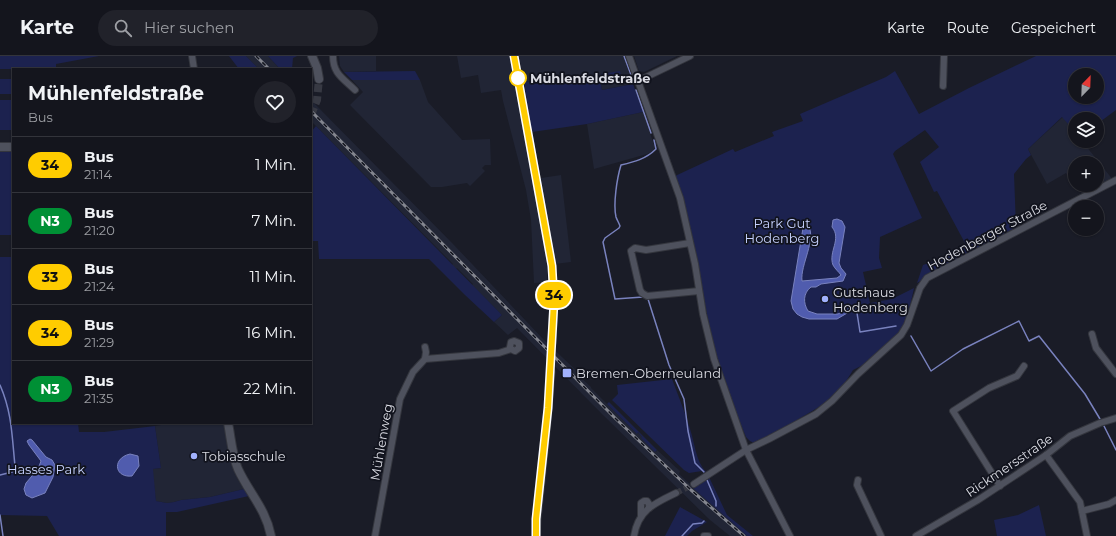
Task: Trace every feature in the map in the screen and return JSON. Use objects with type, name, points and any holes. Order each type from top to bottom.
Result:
[{"type":"main road","points":[[312,56],[317,68],[318,79]]},
{"type":"main road","points":[[0,147],[12,147]]},
{"type":"main road","points":[[228,424],[237,467],[262,508],[271,536]]},
{"type":"street","points":[[192,56],[194,68]]},
{"type":"street","points":[[333,56],[333,65],[336,71],[354,90]]},
{"type":"street","points":[[514,56],[552,266],[554,302],[552,343]]},
{"type":"street","points":[[629,56],[680,198],[714,359],[746,450],[790,536]]},
{"type":"street","points":[[638,81],[690,56]]},
{"type":"street","points":[[943,86],[944,56]]},
{"type":"street","name":"Hodenberger Straße","points":[[694,484],[746,450],[816,414],[832,401],[858,374],[901,335],[907,325],[920,288],[927,278],[1116,180]]},
{"type":"street","points":[[690,243],[646,250],[635,248],[631,251],[632,259],[642,294],[647,296],[699,290]]},
{"type":"street","points":[[1092,334],[1096,348],[1116,374]]},
{"type":"street","points":[[425,347],[425,359],[499,353],[511,349]]},
{"type":"street","name":"Mühlenweg","points":[[375,536],[400,399],[413,372],[425,359]]},
{"type":"street","points":[[1000,486],[953,411],[989,388],[1017,376],[1024,366]]},
{"type":"street","points":[[536,536],[536,519],[551,372]]},
{"type":"street","name":"Rickmersstraße","points":[[916,536],[973,504],[1046,455],[1070,436],[1116,418]]},
{"type":"street","points":[[1046,455],[1080,502],[1087,536]]},
{"type":"street","points":[[858,480],[857,485],[881,536]]},
{"type":"street","points":[[634,536],[641,516],[649,508],[676,493]]},
{"type":"street","points":[[1082,511],[1109,504],[1116,500]]},
{"type":"shaded area","points":[[246,56],[268,56],[279,68],[258,68]]},
{"type":"shaded area","points":[[339,56],[376,56],[376,71],[344,72],[340,66]]},
{"type":"shaded area","points":[[457,56],[510,56],[544,244],[547,268],[546,282],[534,283],[531,220],[526,190],[501,90],[481,93],[478,75],[461,78]]},
{"type":"shaded area","points":[[519,56],[623,56],[633,84],[602,90],[599,75],[524,82]]},
{"type":"shaded area","points":[[634,56],[677,56],[644,72],[639,71]]},
{"type":"shaded area","points":[[352,80],[420,80],[428,102],[462,140],[490,139],[491,165],[485,165],[482,168],[485,171],[470,186],[467,183],[442,187],[431,187],[350,105],[363,92]]},
{"type":"shaded area","points":[[312,101],[636,433],[638,432],[656,452],[657,450],[680,471],[679,474],[747,536],[730,536],[710,520],[517,328],[508,335],[494,322],[502,315],[457,268],[456,269],[452,265],[453,264],[312,122]]},
{"type":"shaded area","points":[[643,112],[655,148],[653,151],[594,169],[587,124]]},
{"type":"shaded area","points":[[1063,117],[1068,123],[1068,148],[1088,148],[1094,156],[1068,156],[1068,176],[1066,173],[1047,184],[1028,149]]},
{"type":"shaded area","points":[[1104,169],[1113,180],[1104,185]]},
{"type":"shaded area","points":[[561,175],[571,262],[555,264],[541,178]]},
{"type":"shaded area","points":[[1081,192],[1090,192],[1083,196]]},
{"type":"shaded area","points":[[837,219],[842,221],[845,227],[839,263],[846,274],[843,281],[821,284],[808,289],[805,295],[805,305],[808,311],[817,314],[838,314],[852,307],[854,309],[837,319],[809,319],[802,317],[793,309],[791,301],[803,228],[805,224],[808,225],[811,237],[803,267],[802,281],[837,278],[841,275],[833,265],[832,260],[836,236],[832,227],[833,220]]},
{"type":"shaded area","name":"Tobiasschule","points":[[167,424],[224,424],[231,463],[238,480],[244,489],[210,497],[167,503],[156,501],[152,469],[161,468],[155,426]]},
{"type":"shaded area","points":[[30,439],[46,457],[52,460],[55,465],[53,477],[45,493],[32,498],[26,495],[24,489],[26,483],[38,469],[41,461],[27,441]]},
{"type":"shaded area","points":[[130,454],[138,456],[139,466],[132,476],[126,476],[119,471],[118,463],[124,456]]},
{"type":"green space","points":[[0,56],[99,56],[56,64],[56,68],[0,69]]},
{"type":"green space","points":[[229,56],[246,56],[258,68],[238,68]]},
{"type":"green space","points":[[268,56],[297,56],[293,58],[292,68],[279,68]]},
{"type":"green space","name":"Park Gut Hodenberg","points":[[1036,56],[1116,56],[1116,110],[1104,119],[1104,112],[1068,112],[1068,124],[1062,117],[1028,149],[1031,155],[1014,174],[1016,227],[917,283],[923,265],[966,245],[937,191],[934,192],[920,162],[939,147],[925,130],[895,151],[893,154],[922,218],[880,237],[879,258],[882,268],[863,272],[870,303],[892,299],[914,288],[903,329],[867,363],[853,370],[845,383],[824,404],[787,426],[754,443],[750,441],[746,437],[741,425],[719,366],[708,321],[687,217],[675,176],[733,149],[735,152],[774,136],[772,132],[803,121],[800,114],[886,77],[895,71],[919,114]]},
{"type":"green space","points":[[415,71],[420,80],[352,80],[344,72]]},
{"type":"green space","points":[[620,71],[622,81],[603,85],[601,74]]},
{"type":"green space","points":[[599,75],[602,90],[633,84],[643,112],[587,124],[532,132],[524,82]]},
{"type":"green space","points":[[0,79],[12,79],[12,94],[0,94]]},
{"type":"green space","points":[[0,100],[12,100],[12,130],[0,130]]},
{"type":"green space","points":[[316,126],[502,315],[494,322],[429,259],[319,259],[318,241],[312,241],[312,131]]},
{"type":"green space","points":[[0,149],[12,149],[12,235],[0,235]]},
{"type":"green space","name":"Hasses Park","points":[[0,257],[12,257],[12,424],[78,424],[79,432],[104,432],[155,426],[161,468],[153,469],[156,501],[167,503],[210,497],[244,489],[249,496],[177,512],[166,512],[166,536],[59,536],[47,516],[0,515]]},
{"type":"green space","points":[[672,379],[692,434],[697,457],[706,472],[704,473],[702,471],[689,473],[684,470],[612,400],[618,394],[617,385]]},
{"type":"green space","points":[[609,402],[657,450],[655,452],[641,438],[642,437],[638,432],[637,434],[607,404]]},
{"type":"green space","points":[[709,477],[727,515],[753,536],[747,536],[693,488]]},
{"type":"green space","points":[[1039,505],[1046,536],[997,536],[994,520],[1018,515]]},
{"type":"green space","points":[[680,507],[707,522],[692,531],[687,536],[665,536]]},
{"type":"waterway","points":[[624,56],[634,83]]},
{"type":"waterway","points":[[636,90],[651,133]]},
{"type":"waterway","points":[[643,297],[615,299],[603,242],[605,238],[620,226],[615,212],[615,198],[621,165],[640,160],[656,149],[654,140]]},
{"type":"waterway","points":[[648,299],[669,365],[684,399],[688,431],[695,463],[704,472]]},
{"type":"waterway","points":[[854,309],[857,313],[860,332],[896,326]]},
{"type":"waterway","points":[[911,336],[931,371],[963,349],[1019,321],[1029,341],[1039,336],[1085,394],[1100,419]]},
{"type":"waterway","points":[[0,385],[9,415],[15,466],[15,471],[0,475]]},
{"type":"waterway","points":[[1104,426],[1116,450]]},
{"type":"waterway","points":[[707,480],[716,501],[716,506]]},
{"type":"waterway","points":[[0,515],[3,536]]},
{"type":"waterway","points":[[682,536],[693,524],[702,523],[704,521]]},
{"type":"tunnel","points":[[312,112],[317,100],[319,79]]},
{"type":"tunnel","points":[[551,372],[552,343]]},
{"type":"tunnel","points":[[676,493],[694,484]]},
{"type":"railway","points":[[256,56],[268,68]]},
{"type":"railway","points":[[312,112],[616,419],[691,490],[744,536]]},
{"type":"bus line","name":"34","points":[[514,56],[552,266],[554,302],[550,384],[536,519],[536,536]]},
{"type":"place","name":"Mühlenfeldstraße","points":[[518,78]]},
{"type":"place","name":"Gutshaus Hodenberg","points":[[825,299]]},
{"type":"place","name":"Bremen-Oberneuland","points":[[567,373]]},
{"type":"place","name":"Tobiasschule","points":[[194,456]]}]
